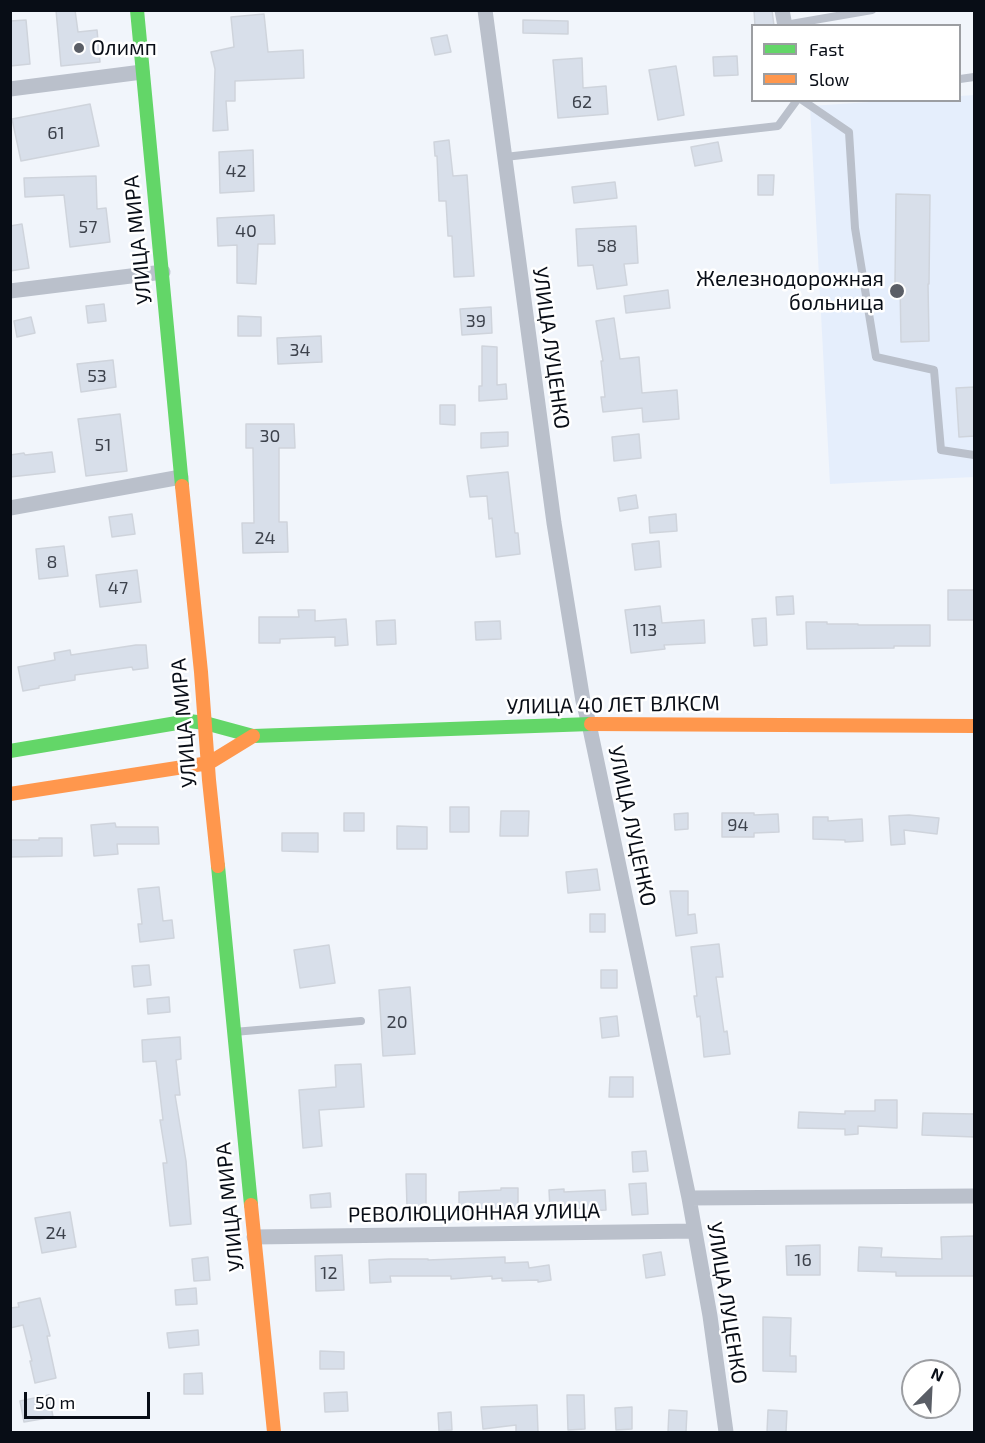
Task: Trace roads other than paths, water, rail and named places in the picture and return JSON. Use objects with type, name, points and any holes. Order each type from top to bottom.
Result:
[{"type":"main road","name":"УЛИЦА МИРА","points":[[137,10],[273,1432]]},
{"type":"main road","name":"УЛИЦА 40 ЛЕТ ВЛКСМ","points":[[10,752],[189,721],[253,736],[590,724],[975,726]]},
{"type":"main road","name":"УЛИЦА 40 ЛЕТ ВЛКСМ","points":[[10,794],[209,763],[253,736]]},
{"type":"street","name":"УЛИЦА ЛУЦЕНКО","points":[[485,10],[554,523],[583,701],[590,724],[689,1197],[710,1316],[726,1432]]},
{"type":"street","points":[[10,89],[142,72]]},
{"type":"street","points":[[10,291],[163,272]]},
{"type":"street","points":[[10,508],[181,477]]},
{"type":"street","points":[[689,1197],[975,1196]]},
{"type":"street","name":"РЕВОЛЮЦИОННАЯ УЛИЦА","points":[[254,1237],[695,1232]]},
{"type":"lane","points":[[791,24],[872,10]]},
{"type":"lane","points":[[505,158],[778,126],[796,102]]},
{"type":"lane","points":[[805,102],[849,132],[855,228],[876,357],[934,370],[940,450],[975,455]]},
{"type":"lane","points":[[234,1032],[361,1021]]},
{"type":"place","name":"Олимп","points":[[79,48]]},
{"type":"place","name":"Железнодорожная больница","points":[[897,291]]}]
